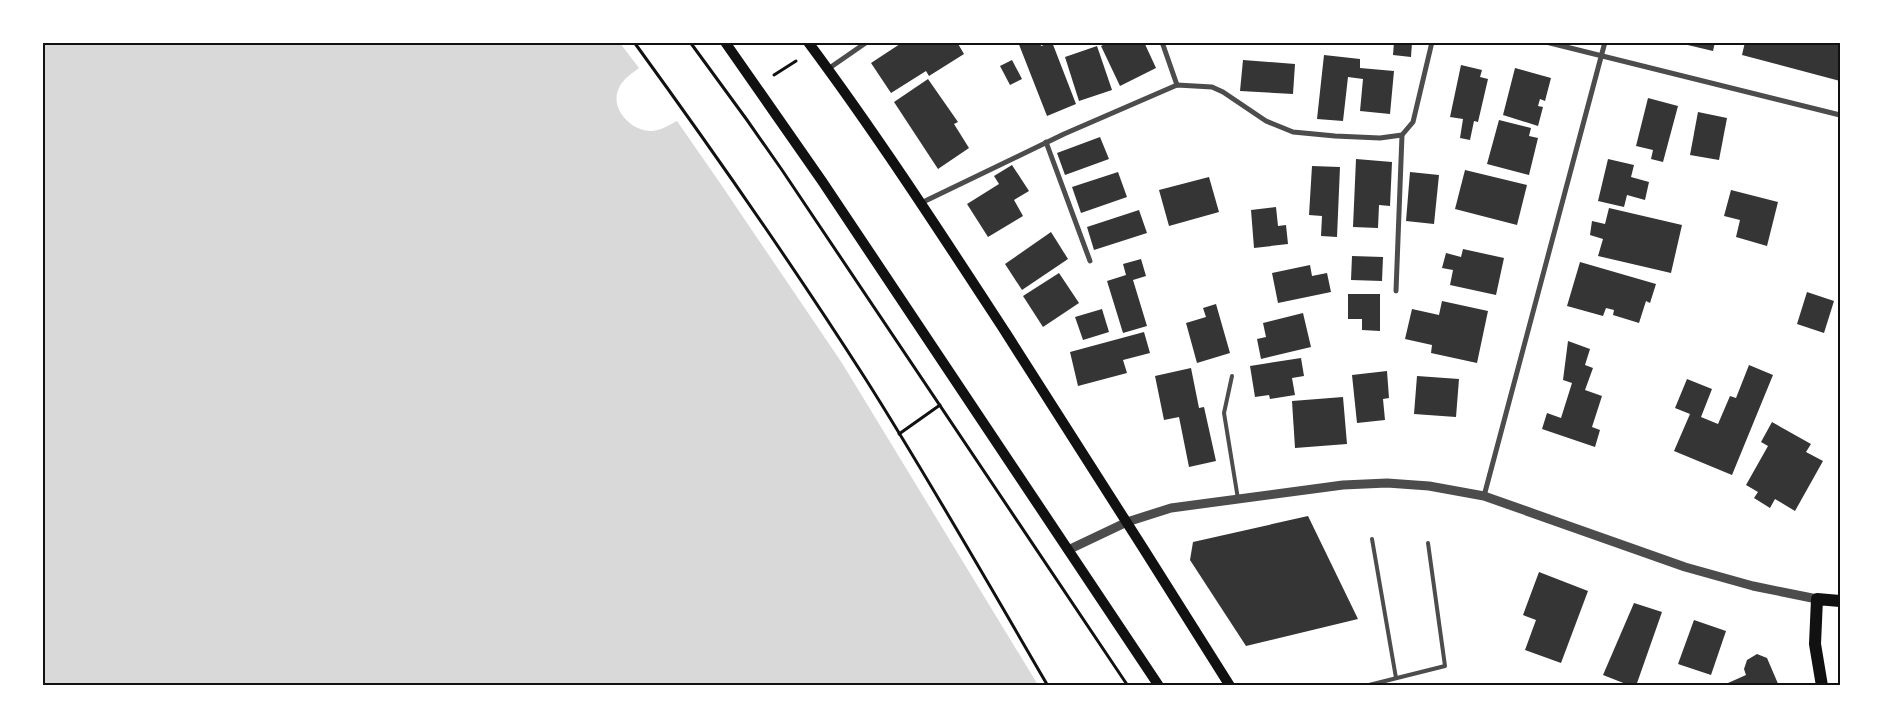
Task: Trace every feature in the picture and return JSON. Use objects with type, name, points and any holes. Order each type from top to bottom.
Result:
[{"type":"main road","points":[[725,42],[828,190],[1158,686]]},
{"type":"main road","points":[[808,42],[921,203],[1127,522],[1230,686]]},
{"type":"main road","points":[[1822,686],[1815,644],[1817,599],[1840,601]]},
{"type":"street","points":[[828,69],[867,42]]},
{"type":"street","points":[[1162,42],[1177,85]]},
{"type":"street","points":[[1396,291],[1402,135],[1413,122],[1432,42]]},
{"type":"street","points":[[1546,42],[1840,115]]},
{"type":"street","points":[[1484,496],[1605,42]]},
{"type":"street","points":[[921,203],[1046,142],[1177,85],[1212,87],[1223,92],[1266,121],[1293,132],[1380,138],[1402,135]]},
{"type":"street","points":[[1046,142],[1090,260]]},
{"type":"street","points":[[1068,550],[1127,522],[1171,508],[1343,485],[1387,483],[1429,486],[1484,496],[1685,567],[1752,586],[1817,599]]},
{"type":"lane","points":[[1232,376],[1224,413],[1238,499]]},
{"type":"lane","points":[[1372,539],[1396,678]]},
{"type":"lane","points":[[1365,686],[1445,666],[1428,542]]},
{"type":"path","points":[[634,42],[709,146],[817,304],[899,434],[1048,686]]},
{"type":"path","points":[[690,42],[747,120],[1128,686]]},
{"type":"path","points":[[774,75],[796,61]]},
{"type":"path","points":[[899,434],[940,405]]},
{"type":"shaded area","points":[[42,43],[620,43],[639,68],[625,79],[619,88],[617,103],[619,110],[629,123],[643,130],[654,131],[677,121],[842,363],[1038,685],[43,685]]},
{"type":"building","points":[[903,42],[957,42],[964,54],[929,76],[926,71],[891,93],[871,63]]},
{"type":"building","points":[[1018,42],[1040,42],[1041,46],[1052,42],[1076,104],[1047,116]]},
{"type":"building","points":[[1109,42],[1144,42],[1156,68],[1120,86],[1101,46]]},
{"type":"building","points":[[1394,42],[1412,42],[1411,57],[1393,55]]},
{"type":"building","points":[[1675,42],[1715,42],[1713,51]]},
{"type":"building","points":[[1745,42],[1840,42],[1840,81],[1742,55]]},
{"type":"building","points":[[1097,46],[1112,90],[1079,101],[1065,57]]},
{"type":"building","points":[[1324,55],[1360,59],[1360,68],[1394,71],[1390,114],[1360,111],[1363,79],[1348,77],[1343,121],[1317,119]]},
{"type":"building","points":[[1012,60],[1022,79],[1010,85],[1000,66]]},
{"type":"building","points":[[1243,60],[1295,64],[1293,94],[1240,91]]},
{"type":"building","points":[[1461,65],[1482,70],[1480,77],[1488,79],[1478,122],[1474,121],[1470,140],[1460,138],[1463,119],[1450,117]]},
{"type":"building","points":[[1515,68],[1551,78],[1545,101],[1540,99],[1538,106],[1543,107],[1538,126],[1503,115]]},
{"type":"building","points":[[928,79],[958,122],[954,124],[969,148],[938,169],[894,102]]},
{"type":"building","points":[[1648,98],[1678,106],[1663,162],[1651,159],[1653,150],[1636,146]]},
{"type":"building","points":[[1698,112],[1727,118],[1719,160],[1690,155]]},
{"type":"building","points":[[1499,120],[1531,128],[1529,136],[1538,138],[1529,175],[1487,164]]},
{"type":"building","points":[[1100,137],[1109,159],[1065,175],[1057,153]]},
{"type":"building","points":[[1356,159],[1392,162],[1390,206],[1379,205],[1378,228],[1353,227]]},
{"type":"building","points":[[1608,159],[1634,165],[1631,177],[1649,182],[1645,200],[1627,195],[1624,207],[1598,201]]},
{"type":"building","points":[[1012,165],[1029,191],[1014,200],[1023,216],[988,237],[967,204],[999,184],[994,176]]},
{"type":"building","points":[[1312,166],[1340,167],[1337,237],[1321,236],[1322,216],[1309,215]]},
{"type":"building","points":[[1465,170],[1527,185],[1517,225],[1455,209]]},
{"type":"building","points":[[1118,172],[1127,197],[1081,213],[1072,187]]},
{"type":"building","points":[[1410,172],[1439,175],[1434,224],[1406,221]]},
{"type":"building","points":[[1209,177],[1219,212],[1169,226],[1159,190]]},
{"type":"building","points":[[1731,190],[1778,202],[1767,246],[1736,237],[1740,220],[1724,216]]},
{"type":"building","points":[[1276,207],[1278,226],[1286,225],[1288,244],[1254,248],[1251,210]]},
{"type":"building","points":[[1609,208],[1682,225],[1671,273],[1598,256],[1603,239],[1590,235],[1592,221],[1605,224]]},
{"type":"building","points":[[1139,210],[1147,233],[1094,250],[1087,227]]},
{"type":"building","points":[[1051,232],[1068,259],[1022,290],[1005,264]]},
{"type":"building","points":[[1463,249],[1504,258],[1496,295],[1450,285],[1453,270],[1442,268],[1446,253],[1461,257]]},
{"type":"building","points":[[1352,256],[1383,257],[1382,281],[1351,280]]},
{"type":"building","points":[[1141,259],[1146,276],[1133,280],[1147,326],[1123,333],[1107,281],[1126,275],[1123,264]]},
{"type":"building","points":[[1580,262],[1656,284],[1650,303],[1646,301],[1639,323],[1613,315],[1614,310],[1606,308],[1603,316],[1567,306]]},
{"type":"building","points":[[1310,265],[1312,276],[1327,273],[1331,292],[1278,303],[1272,273]]},
{"type":"building","points":[[1059,273],[1079,303],[1043,327],[1023,296]]},
{"type":"building","points":[[1807,292],[1834,301],[1824,333],[1797,324]]},
{"type":"building","points":[[1348,294],[1380,294],[1380,331],[1362,330],[1362,319],[1348,319]]},
{"type":"building","points":[[1442,301],[1488,311],[1477,363],[1431,353],[1432,345],[1405,339],[1412,309],[1439,315]]},
{"type":"building","points":[[1216,304],[1230,353],[1197,363],[1186,323],[1206,317],[1203,308]]},
{"type":"building","points":[[1102,309],[1109,332],[1083,340],[1075,317]]},
{"type":"building","points":[[1303,313],[1311,347],[1261,359],[1257,339],[1266,337],[1263,323]]},
{"type":"building","points":[[1144,332],[1150,353],[1123,360],[1127,373],[1078,386],[1070,352]]},
{"type":"building","points":[[1568,341],[1590,349],[1585,365],[1593,368],[1585,390],[1602,396],[1592,427],[1600,430],[1595,447],[1542,429],[1547,413],[1561,418],[1572,383],[1563,380]]},
{"type":"building","points":[[1301,358],[1304,376],[1292,378],[1295,395],[1270,399],[1269,395],[1255,397],[1250,366]]},
{"type":"building","points":[[1749,365],[1773,375],[1732,475],[1674,451],[1690,414],[1675,408],[1687,379],[1712,389],[1701,417],[1718,424],[1730,396],[1736,398]]},
{"type":"building","points":[[1191,368],[1199,408],[1204,407],[1216,461],[1189,467],[1179,417],[1164,420],[1155,376]]},
{"type":"building","points":[[1387,371],[1389,398],[1383,399],[1385,420],[1357,423],[1352,375]]},
{"type":"building","points":[[1417,376],[1459,379],[1456,417],[1414,414]]},
{"type":"building","points":[[1343,397],[1347,444],[1295,448],[1292,401]]},
{"type":"building","points":[[1772,422],[1811,444],[1806,452],[1823,461],[1795,511],[1775,499],[1770,508],[1754,498],[1758,492],[1746,485],[1768,446],[1761,442]]},
{"type":"building","points":[[1308,516],[1358,619],[1246,646],[1190,560],[1193,542]]},
{"type":"building","points":[[1539,572],[1588,591],[1561,663],[1525,650],[1536,620],[1523,615]]},
{"type":"building","points":[[1634,603],[1662,612],[1636,686],[1631,686],[1603,675]]},
{"type":"building","points":[[1694,620],[1726,631],[1711,675],[1678,664]]},
{"type":"building","points":[[1757,654],[1767,658],[1779,686],[1729,686],[1728,683],[1746,675],[1744,669],[1747,660]]}]
